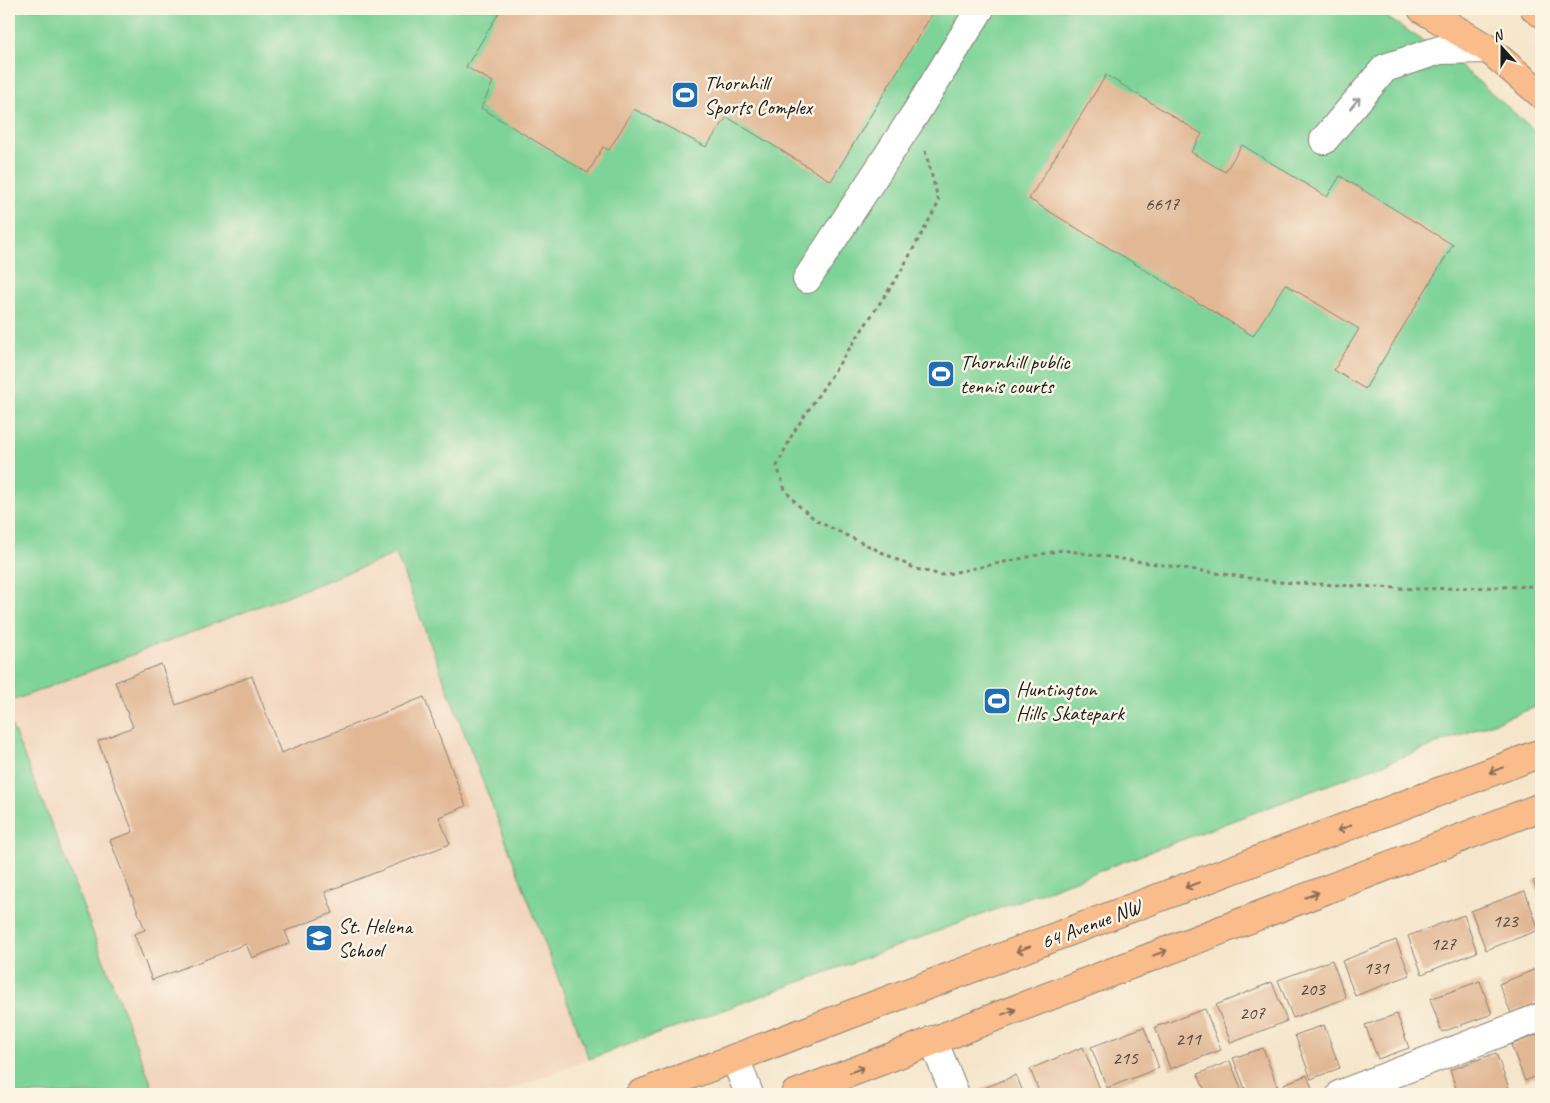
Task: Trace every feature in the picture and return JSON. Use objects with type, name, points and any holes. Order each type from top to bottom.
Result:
[{"type":"main road","points":[[1422,9],[1488,49],[1541,94]]},
{"type":"main road","points":[[1535,9],[1541,13]]},
{"type":"main road","name":"64 Avenue NW","points":[[640,1094],[1541,753]]},
{"type":"main road","points":[[795,1094],[1541,807]]},
{"type":"street","points":[[807,279],[915,114],[980,9]]},
{"type":"street","points":[[1324,140],[1385,68],[1440,50],[1488,49]]},
{"type":"street","points":[[1341,1094],[1541,1018]]},
{"type":"street","points":[[933,1040],[955,1094]]},
{"type":"street","points":[[735,1058],[749,1094]]},
{"type":"path","points":[[915,114],[939,202],[900,273],[793,433],[777,466],[785,490],[798,505],[817,521],[916,569],[942,575],[1062,550],[1277,582],[1418,589],[1541,586]]},
{"type":"shaded area","name":"St. Helena School","points":[[396,554],[589,1059],[499,1094],[155,1094],[9,719],[9,702]]},
{"type":"green space","points":[[9,9],[1374,9],[1456,62],[1541,136],[1541,705],[955,925],[589,1059],[396,554],[9,702]]},
{"type":"green space","points":[[9,719],[49,818],[155,1094],[9,1094]]},
{"type":"building","name":"Thornhill Sports Complex","points":[[501,9],[935,9],[831,181],[727,117],[706,147],[634,109],[609,150],[603,147],[588,173],[481,108],[493,82],[466,67]]},
{"type":"building","points":[[1106,75],[1202,134],[1191,152],[1225,172],[1242,145],[1327,197],[1340,176],[1453,245],[1365,389],[1334,370],[1359,329],[1285,284],[1253,336],[1029,199]]},
{"type":"building","points":[[161,664],[176,705],[252,676],[281,753],[424,697],[466,806],[439,817],[450,844],[325,892],[333,913],[285,931],[290,943],[252,958],[246,944],[152,980],[134,934],[145,930],[110,840],[133,832],[98,741],[133,727],[115,682]]},
{"type":"building","points":[[1541,878],[1541,900],[1533,881]]},
{"type":"building","points":[[1525,891],[1539,930],[1486,950],[1471,911]]},
{"type":"building","points":[[1464,915],[1477,952],[1422,974],[1408,936]]},
{"type":"building","points":[[1396,940],[1410,975],[1355,996],[1342,961]]},
{"type":"building","points":[[1332,960],[1346,998],[1293,1018],[1278,980]]},
{"type":"building","points":[[1541,967],[1541,1001],[1511,1013],[1499,984]]},
{"type":"building","points":[[1480,981],[1492,1014],[1442,1032],[1430,999]]},
{"type":"building","points":[[1272,982],[1287,1021],[1231,1043],[1216,1005]]},
{"type":"building","points":[[1205,1009],[1221,1050],[1170,1069],[1155,1027]]},
{"type":"building","points":[[1397,1014],[1409,1048],[1378,1059],[1365,1025]]},
{"type":"building","points":[[1324,1025],[1340,1068],[1311,1079],[1295,1035]]},
{"type":"building","points":[[1144,1027],[1159,1068],[1107,1088],[1091,1047]]},
{"type":"building","points":[[1541,1033],[1541,1074],[1525,1081],[1511,1045]]},
{"type":"building","points":[[1083,1047],[1102,1094],[1040,1094],[1030,1069]]},
{"type":"building","points":[[1263,1048],[1279,1091],[1270,1094],[1247,1094],[1233,1058]]},
{"type":"building","points":[[1496,1053],[1509,1088],[1491,1094],[1458,1094],[1450,1070]]},
{"type":"building","points":[[1230,1061],[1243,1093],[1206,1094],[1198,1074]]},
{"type":"building","points":[[1016,1075],[1024,1094],[984,1094],[982,1089]]},
{"type":"building","points":[[1307,1075],[1312,1088],[1298,1094],[1288,1094],[1284,1084]]},
{"type":"place","name":"Thornhill Sports Complex","points":[[685,95]]},
{"type":"place","name":"Thornhill public tennis courts","points":[[941,374]]},
{"type":"place","name":"Huntington Hills Skatepark","points":[[997,701]]},
{"type":"place","name":"St. Helena School","points":[[319,938]]}]
